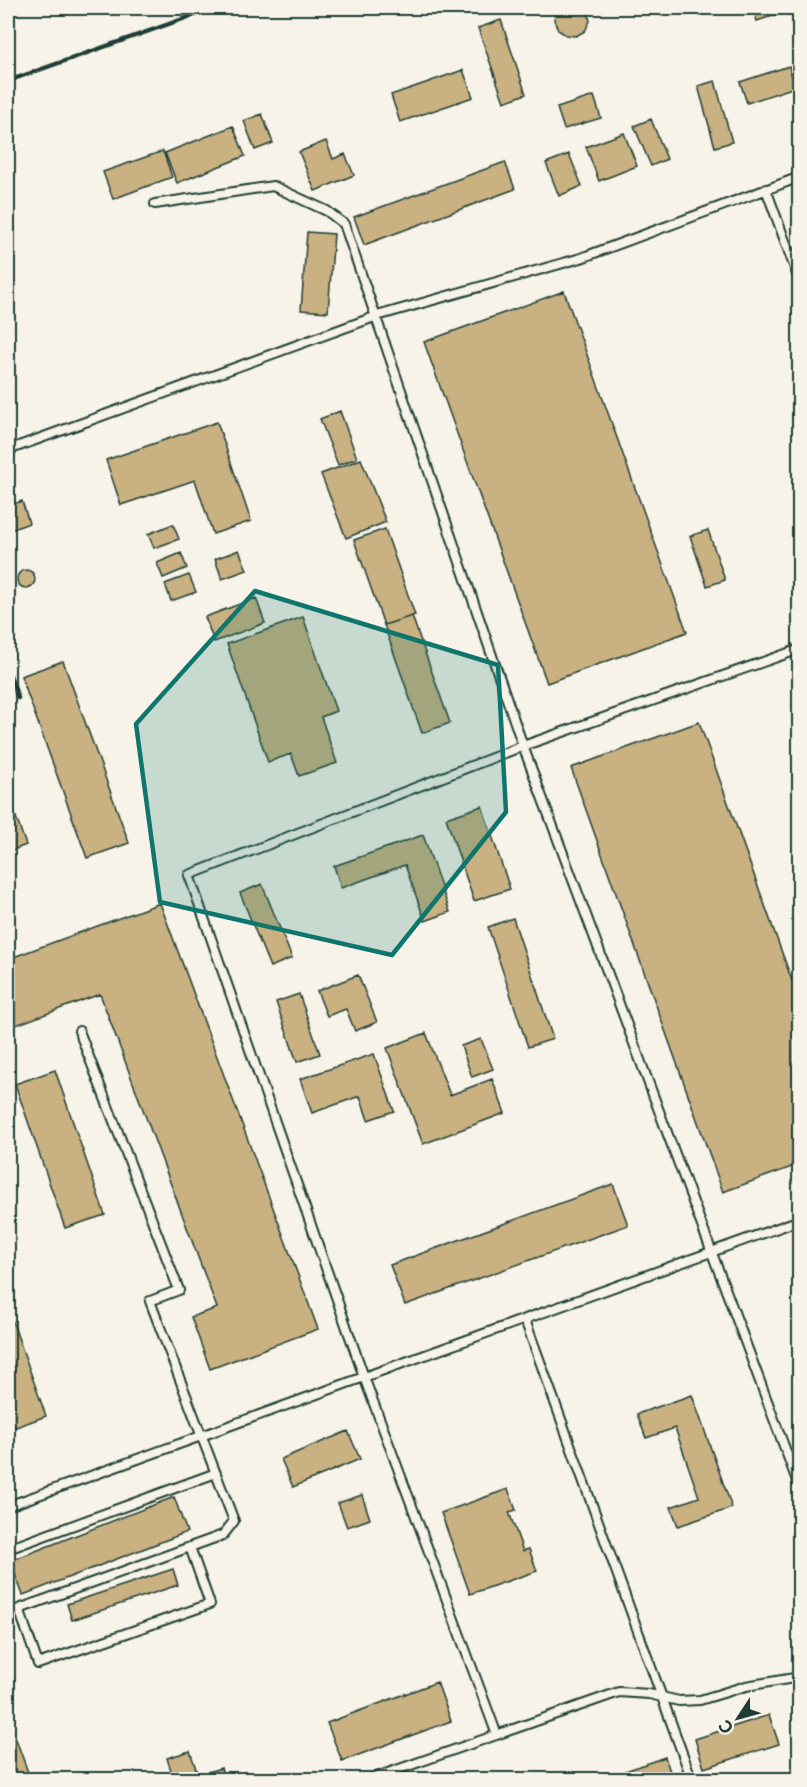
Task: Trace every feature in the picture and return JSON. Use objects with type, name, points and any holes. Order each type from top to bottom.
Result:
[{"type":"lane","points":[[8,450],[377,316],[581,258],[800,177]]},
{"type":"lane","points":[[155,204],[273,186],[327,211],[344,224],[523,746],[800,1489]]},
{"type":"lane","points":[[766,189],[800,282]]},
{"type":"lane","points":[[497,1735],[364,1377],[189,875],[523,746],[800,649]]},
{"type":"lane","points":[[8,1613],[223,1535],[234,1521],[150,1301],[178,1290],[79,1031]]},
{"type":"lane","points":[[8,1506],[800,1220]]},
{"type":"lane","points":[[525,1320],[692,1779]]},
{"type":"lane","points":[[8,1549],[216,1473]]},
{"type":"lane","points":[[19,1609],[38,1664],[210,1604],[190,1547]]},
{"type":"lane","points":[[368,1779],[619,1692],[649,1694],[679,1701],[700,1700],[746,1686],[800,1677]]},
{"type":"highlighted area","points":[[255,591],[498,665],[506,812],[392,955],[160,902],[136,724]]},
{"type":"building","points":[[558,8],[587,8],[590,21],[585,31],[576,36],[566,35],[558,30],[554,20]]},
{"type":"building","points":[[753,8],[796,8],[757,21]]},
{"type":"building","points":[[501,20],[526,94],[504,102],[478,28]]},
{"type":"building","points":[[789,66],[795,87],[747,103],[740,82]]},
{"type":"building","points":[[463,70],[473,97],[400,122],[391,95]]},
{"type":"building","points":[[715,81],[732,142],[715,147],[698,86]]},
{"type":"building","points":[[594,96],[601,118],[564,129],[557,108]]},
{"type":"building","points":[[262,114],[273,143],[255,150],[244,121]]},
{"type":"building","points":[[651,119],[667,159],[651,166],[634,126]]},
{"type":"building","points":[[233,126],[245,156],[177,183],[165,153]]},
{"type":"building","points":[[624,133],[637,166],[599,181],[586,147]]},
{"type":"building","points":[[326,141],[333,159],[345,154],[354,175],[315,191],[299,152]]},
{"type":"building","points":[[163,151],[172,177],[113,199],[103,172]]},
{"type":"building","points":[[569,154],[582,186],[559,196],[546,163]]},
{"type":"building","points":[[505,162],[515,189],[364,245],[354,217]]},
{"type":"building","points":[[307,232],[334,234],[328,312],[301,310]]},
{"type":"building","points":[[564,291],[687,632],[547,683],[424,342]]},
{"type":"building","points":[[340,411],[357,458],[338,465],[320,419]]},
{"type":"building","points":[[217,422],[251,521],[213,534],[195,480],[121,505],[106,460]]},
{"type":"building","points":[[361,459],[386,522],[346,538],[321,474]]},
{"type":"building","points":[[22,501],[29,523],[8,531],[8,506]]},
{"type":"building","points":[[173,524],[179,539],[154,548],[148,534]]},
{"type":"building","points":[[385,529],[415,615],[384,625],[354,540]]},
{"type":"building","points":[[708,530],[725,580],[707,586],[690,536]]},
{"type":"building","points":[[239,550],[247,570],[222,579],[215,559]]},
{"type":"building","points":[[181,553],[187,568],[163,578],[157,563]]},
{"type":"building","points":[[26,570],[32,573],[35,579],[32,585],[26,588],[20,585],[17,579],[20,573]]},
{"type":"building","points":[[189,575],[196,592],[171,601],[165,584]]},
{"type":"building","points":[[256,598],[265,623],[214,642],[205,617]]},
{"type":"building","points":[[412,616],[450,723],[422,733],[384,625]]},
{"type":"building","points":[[303,617],[336,711],[321,717],[337,763],[299,776],[291,754],[268,762],[227,644]]},
{"type":"building","points":[[63,661],[129,843],[87,858],[21,676]]},
{"type":"building","points":[[699,722],[800,1003],[800,1164],[723,1192],[571,768]]},
{"type":"building","points":[[8,795],[26,845],[8,852]]},
{"type":"building","points":[[482,806],[510,889],[474,901],[446,818]]},
{"type":"building","points":[[423,835],[450,912],[425,921],[405,865],[341,888],[334,866]]},
{"type":"building","points":[[262,884],[292,958],[270,967],[240,893]]},
{"type":"building","points":[[160,903],[318,1329],[210,1369],[191,1317],[217,1308],[100,994],[8,1028],[8,959]]},
{"type":"building","points":[[513,918],[553,1039],[528,1047],[488,927]]},
{"type":"building","points":[[358,975],[377,1022],[355,1031],[346,1009],[327,1016],[317,991]]},
{"type":"building","points":[[299,994],[320,1054],[297,1062],[276,1002]]},
{"type":"building","points":[[426,1033],[450,1095],[492,1079],[505,1113],[423,1144],[387,1048]]},
{"type":"building","points":[[481,1039],[493,1069],[472,1077],[461,1046]]},
{"type":"building","points":[[374,1054],[394,1111],[368,1120],[360,1096],[312,1113],[300,1079]]},
{"type":"building","points":[[55,1070],[105,1215],[65,1228],[15,1084]]},
{"type":"building","points":[[613,1184],[628,1225],[405,1305],[390,1265]]},
{"type":"building","points":[[8,1309],[46,1416],[8,1430]]},
{"type":"building","points":[[692,1395],[732,1508],[678,1526],[671,1507],[699,1497],[675,1428],[646,1438],[637,1414]]},
{"type":"building","points":[[348,1431],[360,1459],[293,1487],[281,1459]]},
{"type":"building","points":[[508,1489],[516,1510],[509,1512],[523,1551],[529,1549],[537,1571],[470,1594],[441,1513]]},
{"type":"building","points":[[362,1495],[370,1519],[347,1527],[338,1503]]},
{"type":"building","points":[[174,1497],[187,1532],[23,1595],[10,1561]]},
{"type":"building","points":[[173,1569],[178,1585],[72,1620],[67,1604]]},
{"type":"building","points":[[437,1682],[451,1721],[342,1761],[327,1723]]},
{"type":"building","points":[[769,1715],[779,1744],[704,1768],[695,1739]]},
{"type":"building","points":[[8,1717],[30,1778],[27,1780],[8,1780]]},
{"type":"building","points":[[190,1751],[198,1775],[221,1768],[225,1780],[174,1780],[167,1758]]},
{"type":"building","points":[[665,1757],[673,1780],[600,1780]]},
{"type":"building","points":[[800,1773],[800,1780],[782,1780]]},
{"type":"railway","points":[[8,81],[214,8]]},
{"type":"railway","points":[[8,670],[18,698]]}]
